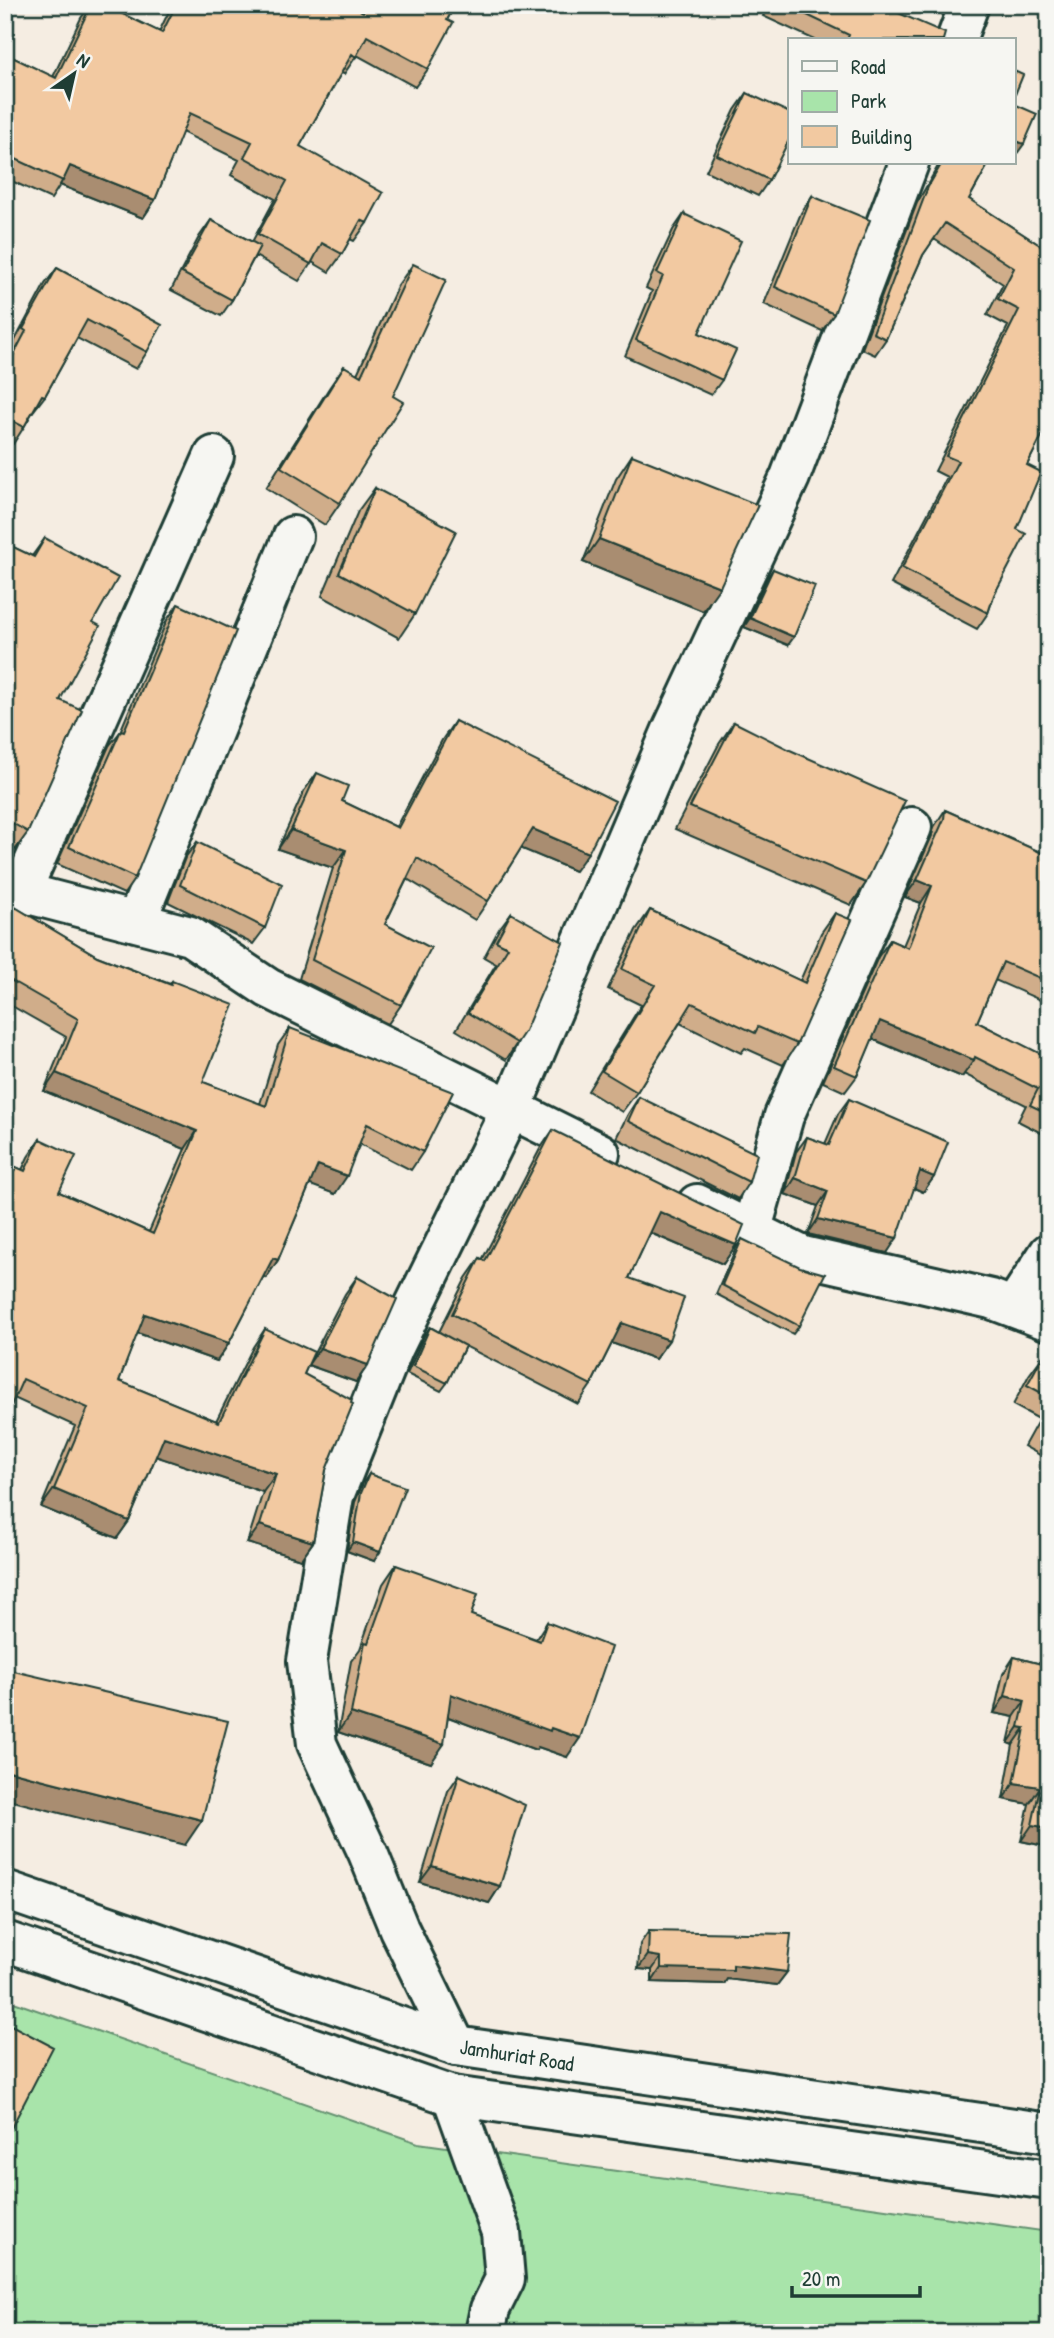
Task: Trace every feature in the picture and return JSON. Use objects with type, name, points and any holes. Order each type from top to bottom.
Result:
[{"type":"street","points":[[957,38],[969,5]]},
{"type":"street","points":[[456,2046],[398,1929],[368,1853],[317,1744],[307,1661],[334,1496],[394,1347],[511,1109],[673,730],[790,477],[909,164]]},
{"type":"street","points":[[214,456],[13,889],[190,936],[268,988],[629,1168]]},
{"type":"street","points":[[136,922],[293,536]]},
{"type":"street","points":[[751,1232],[784,1116],[912,827]]},
{"type":"street","points":[[666,1187],[803,1256],[991,1299],[1031,1314],[1049,1253]]},
{"type":"street","name":"Jamhuriat Road","points":[[5,1890],[456,2046],[1049,2133]]},
{"type":"street","points":[[5,1941],[452,2096],[1049,2180]]},
{"type":"street","points":[[452,2096],[501,2232],[505,2279],[490,2309],[485,2333]]},
{"type":"green space","points":[[5,1999],[418,2143],[1049,2232],[1049,2333],[5,2333]]},
{"type":"building","points":[[91,5],[104,5],[162,33],[176,5],[350,5],[363,12],[367,5],[455,5],[447,20],[453,23],[428,69],[367,36],[356,57],[352,54],[300,146],[383,193],[367,223],[361,220],[342,254],[322,243],[311,264],[258,234],[287,181],[244,157],[252,142],[190,113],[155,200],[70,166],[63,181],[5,154],[5,67],[10,56],[56,78]]},
{"type":"building","points":[[786,5],[880,5],[945,33],[944,38],[848,38],[849,35]]},
{"type":"building","points":[[1016,72],[1023,75],[1016,92]]},
{"type":"building","points":[[747,93],[788,112],[788,142],[769,180],[717,155]]},
{"type":"building","points":[[1016,105],[1037,114],[1024,144],[1016,141]]},
{"type":"building","points":[[941,164],[988,164],[969,199],[1046,249],[1049,244],[1049,422],[1027,465],[1041,472],[1017,529],[1026,534],[994,595],[988,613],[902,568],[958,461],[946,456],[1019,310],[998,299],[1014,268],[945,223],[923,255],[886,339],[873,333],[928,187]]},
{"type":"building","points":[[812,196],[870,220],[834,314],[775,287]]},
{"type":"building","points":[[684,214],[741,241],[699,333],[736,350],[722,380],[636,340],[663,276],[657,273]]},
{"type":"building","points":[[211,220],[260,246],[232,300],[182,273]]},
{"type":"building","points":[[413,264],[446,280],[393,396],[403,402],[340,503],[281,467],[344,366],[361,376]]},
{"type":"building","points":[[57,268],[162,325],[147,352],[87,320],[45,396],[42,395],[24,427],[5,417],[5,371],[26,331],[23,329]]},
{"type":"building","points":[[632,455],[758,505],[720,587],[599,539]]},
{"type":"building","points":[[375,488],[456,531],[415,614],[339,573]]},
{"type":"building","points":[[45,538],[118,578],[93,622],[100,626],[60,700],[82,710],[28,832],[5,819],[5,543],[34,557]]},
{"type":"building","points":[[773,569],[815,586],[794,637],[750,618]]},
{"type":"building","points":[[178,604],[236,631],[135,878],[69,847],[121,730],[124,731]]},
{"type":"building","points":[[455,721],[615,801],[588,853],[533,829],[488,901],[417,858],[385,924],[431,948],[401,1005],[312,960],[346,850],[291,830],[317,773],[348,786],[342,801],[398,828]]},
{"type":"building","points":[[734,722],[905,801],[866,883],[690,807]]},
{"type":"building","points":[[945,810],[1049,856],[1049,982],[1003,962],[977,1022],[1049,1058],[1049,1114],[1030,1105],[1038,1089],[975,1057],[974,1060],[880,1021],[857,1076],[834,1066],[890,940],[908,948],[932,886],[917,880],[944,819]]},
{"type":"building","points":[[197,842],[282,884],[265,928],[180,885]]},
{"type":"building","points":[[15,907],[97,956],[171,985],[172,981],[234,1005],[203,1082],[266,1106],[290,1028],[453,1092],[423,1152],[367,1124],[347,1176],[318,1165],[278,1260],[273,1258],[229,1343],[145,1314],[119,1381],[219,1422],[265,1329],[314,1352],[304,1374],[352,1400],[353,1404],[326,1470],[313,1542],[260,1525],[276,1474],[164,1437],[129,1521],[54,1489],[88,1408],[23,1379],[11,1406],[5,1404],[5,1190],[16,1167],[25,1171],[40,1139],[76,1156],[59,1192],[153,1234],[197,1131],[56,1073],[78,1019],[5,977],[5,925]]},
{"type":"building","points":[[650,910],[805,983],[835,913],[852,920],[797,1044],[758,1027],[755,1033],[692,1003],[637,1092],[602,1071],[655,985],[622,969]]},
{"type":"building","points":[[511,913],[563,942],[525,1031],[517,1043],[468,1013],[508,947],[496,941]]},
{"type":"building","points":[[639,1097],[757,1154],[749,1182],[628,1121]]},
{"type":"building","points":[[849,1099],[948,1142],[934,1177],[920,1171],[897,1238],[818,1219],[828,1191],[795,1178],[807,1137],[829,1145]]},
{"type":"building","points":[[553,1130],[744,1225],[736,1245],[660,1212],[629,1278],[684,1298],[669,1340],[622,1323],[591,1385],[452,1314],[480,1258],[485,1261]]},
{"type":"building","points":[[742,1239],[800,1267],[825,1274],[799,1326],[722,1285]]},
{"type":"building","points":[[357,1277],[397,1299],[368,1365],[320,1348]]},
{"type":"building","points":[[430,1327],[465,1346],[447,1383],[413,1366]]},
{"type":"building","points":[[1043,1356],[1049,1359],[1049,1397],[1027,1385]]},
{"type":"building","points":[[1049,1407],[1049,1433],[1038,1426]]},
{"type":"building","points":[[369,1474],[405,1487],[380,1552],[353,1542],[361,1493]]},
{"type":"building","points":[[396,1565],[478,1594],[471,1615],[540,1641],[547,1622],[611,1647],[580,1738],[551,1728],[550,1731],[451,1694],[444,1744],[351,1713],[365,1642],[368,1643]]},
{"type":"building","points":[[1014,1657],[1049,1666],[1049,1828],[1032,1825],[1040,1787],[1014,1783],[1025,1728],[1019,1727],[1025,1701],[1005,1696]]},
{"type":"building","points":[[5,1669],[228,1721],[202,1820],[5,1770]]},
{"type":"building","points":[[459,1775],[525,1805],[500,1886],[432,1866]]},
{"type":"building","points":[[649,1931],[791,1934],[787,1972],[733,1965],[733,1970],[661,1968],[661,1957],[648,1955]]},
{"type":"building","points":[[11,2025],[53,2047],[5,2140],[5,2036]]}]
